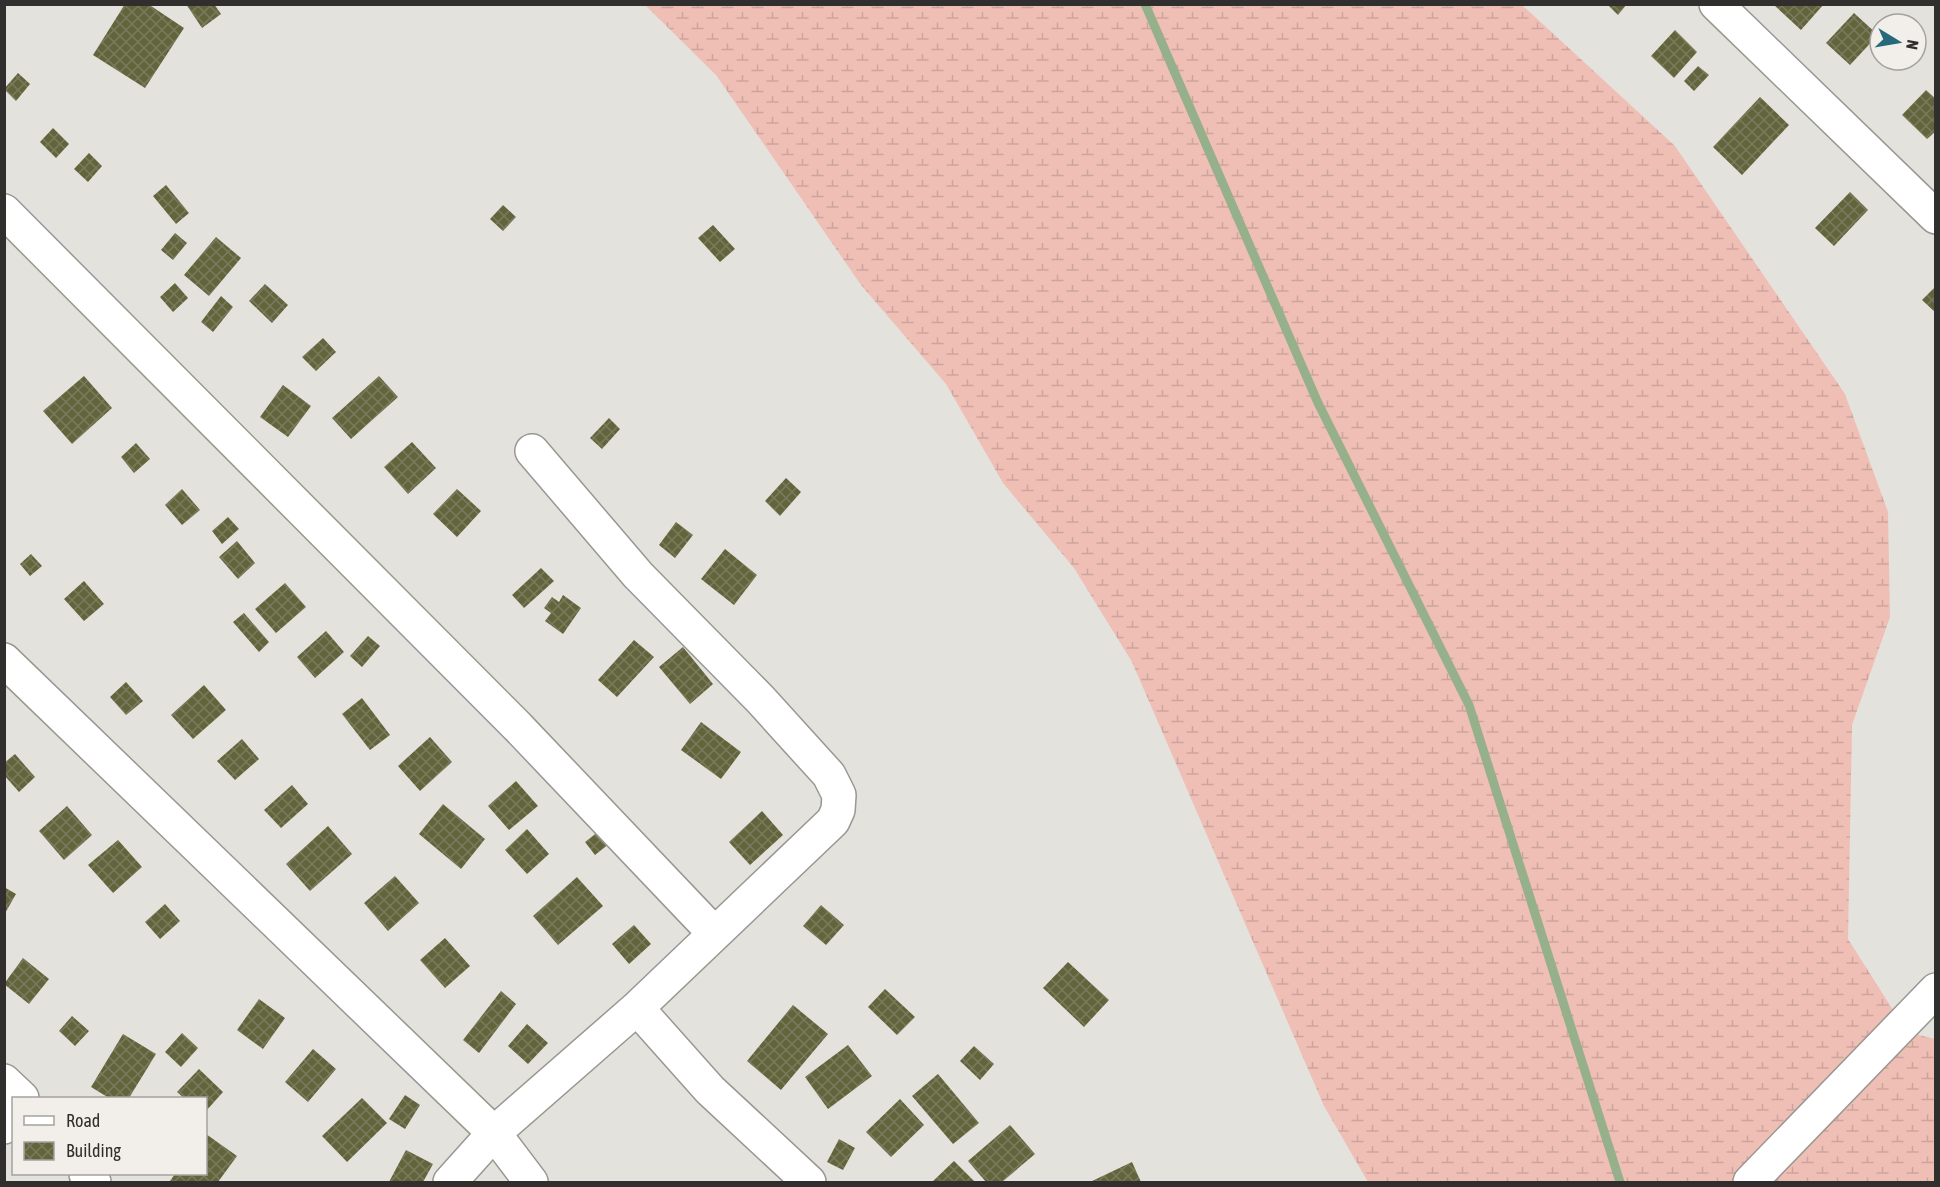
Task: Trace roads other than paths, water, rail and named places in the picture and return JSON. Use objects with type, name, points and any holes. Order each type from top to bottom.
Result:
[{"type":"street","points":[[1716,4],[1935,217]]},
{"type":"street","points":[[4,212],[518,727],[714,933]]},
{"type":"street","points":[[450,1182],[494,1133],[638,1008],[833,821],[838,810],[839,795],[829,775],[761,700],[638,575],[532,451]]},
{"type":"street","points":[[4,660],[494,1133],[531,1182]]},
{"type":"street","points":[[1750,1182],[1935,990]]},
{"type":"street","points":[[638,1008],[710,1090],[809,1182]]},
{"type":"street","points":[[4,1081],[21,1097]]},
{"type":"waterway","points":[[1145,4],[1318,403],[1469,705],[1620,1182]]}]
